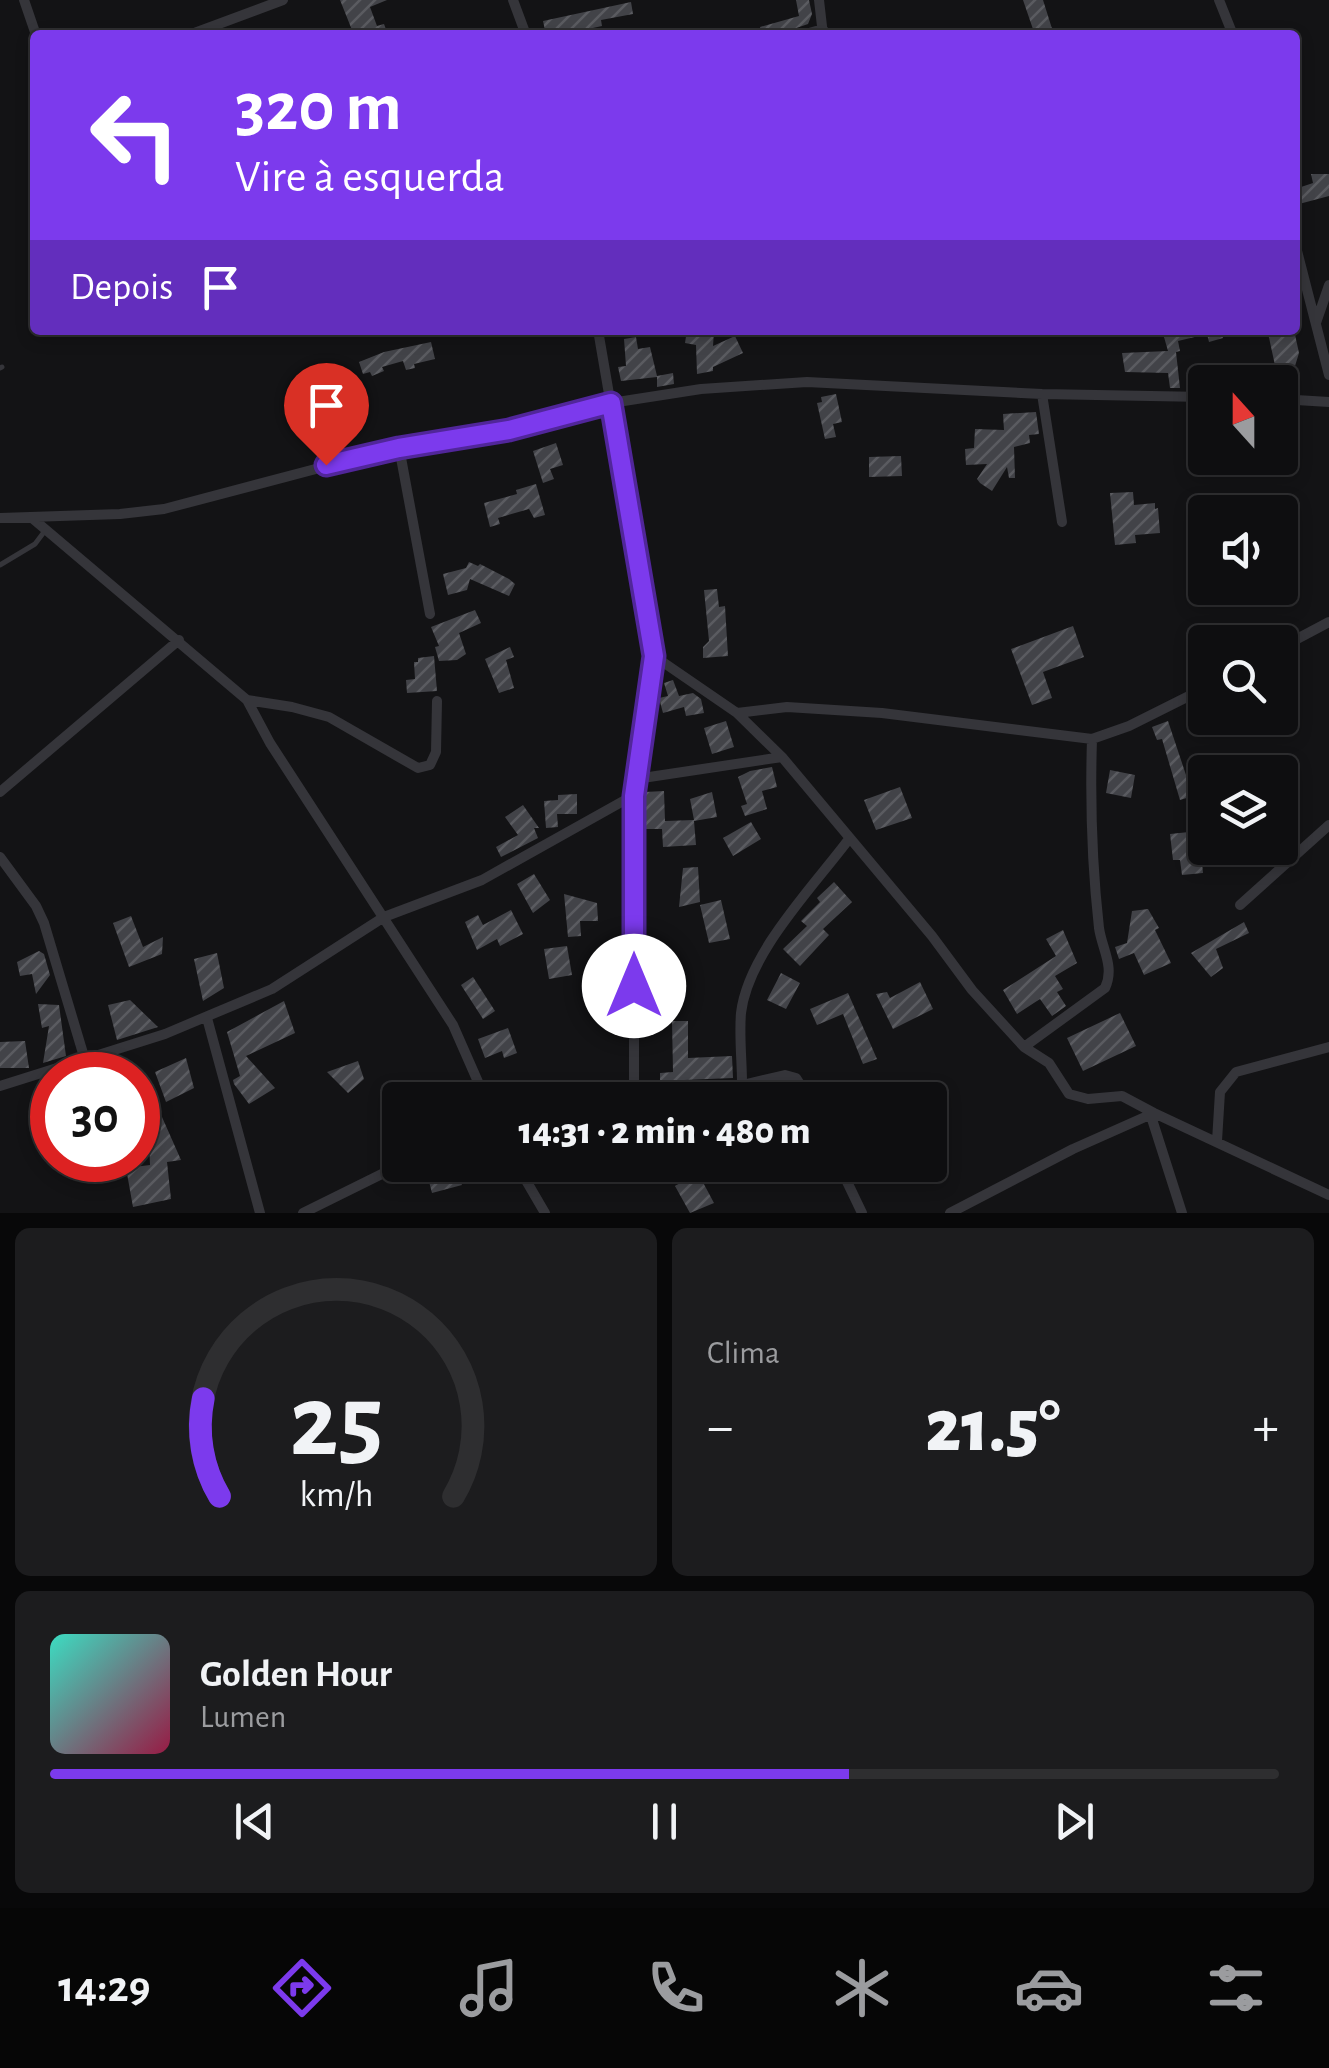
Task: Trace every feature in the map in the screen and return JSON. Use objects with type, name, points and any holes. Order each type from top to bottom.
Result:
[{"type":"street","points":[[24,0],[34,30]]},
{"type":"street","points":[[200,30],[257,4],[282,0]]},
{"type":"street","points":[[513,0],[524,30]]},
{"type":"street","points":[[819,0],[823,30]]},
{"type":"street","points":[[1219,0],[1231,30]]},
{"type":"street","points":[[1300,262],[1329,375]]},
{"type":"street","points":[[1316,324],[1329,286]]},
{"type":"street","points":[[599,335],[654,656],[634,796],[634,1082]]},
{"type":"street","points":[[0,518],[164,509],[399,448],[509,430],[611,403],[701,389],[808,382],[1188,397]]},
{"type":"street","points":[[1042,394],[1062,522]]},
{"type":"street","points":[[1298,400],[1329,402]]},
{"type":"street","points":[[399,448],[430,614]]},
{"type":"street","points":[[51,533],[61,516]]},
{"type":"street","points":[[32,518],[248,700],[270,743],[452,1025],[478,1082]]},
{"type":"street","points":[[1298,638],[1329,622]]},
{"type":"street","points":[[0,792],[179,640]]},
{"type":"street","points":[[654,656],[737,714],[782,757],[932,936],[972,990],[1024,1047],[1049,1063],[1061,1084],[1077,1098],[1122,1096],[1152,1114],[1329,1195]]},
{"type":"street","points":[[737,714],[787,707],[882,712],[1092,739],[1129,726],[1188,696]]},
{"type":"street","points":[[248,700],[329,717],[418,768],[430,766],[436,752],[436,701]]},
{"type":"street","points":[[1024,1047],[1105,988],[1109,980],[1095,880],[1090,802],[1092,739]]},
{"type":"street","points":[[636,779],[782,757]]},
{"type":"street","points":[[108,1052],[208,1018],[272,989],[384,918],[482,880],[634,796]]},
{"type":"street","points":[[1240,905],[1329,825]]},
{"type":"street","points":[[742,1082],[741,1014],[754,971],[770,942],[850,838]]},
{"type":"street","points":[[0,857],[44,923],[83,1052]]},
{"type":"street","points":[[208,1018],[260,1213]]},
{"type":"street","points":[[1217,1141],[1220,1092],[1236,1072],[1329,1047]]},
{"type":"street","points":[[747,1082],[785,1075],[799,1082]]},
{"type":"street","points":[[0,1086],[30,1077]]},
{"type":"street","points":[[950,1213],[1073,1149],[1152,1114]]},
{"type":"street","points":[[1152,1114],[1182,1213]]},
{"type":"street","points":[[303,1213],[382,1174]]},
{"type":"street","points":[[527,1182],[546,1213]]},
{"type":"street","points":[[847,1182],[862,1213]]},
{"type":"lane","points":[[0,565],[51,533]]},
{"type":"building","points":[[340,0],[387,0],[370,7],[377,26],[384,24],[386,30],[352,30]]},
{"type":"building","points":[[796,0],[809,0],[812,14],[808,24],[791,30],[761,30],[760,27],[799,16]]},
{"type":"building","points":[[1023,0],[1043,0],[1052,30],[1033,30]]},
{"type":"building","points":[[631,2],[633,14],[601,20],[602,26],[584,30],[545,30],[543,21]]},
{"type":"building","points":[[1311,174],[1329,174],[1329,196],[1300,204],[1300,187],[1313,183]]},
{"type":"building","points":[[686,335],[714,335],[713,346],[735,336],[743,353],[713,367],[713,371],[697,374],[696,345],[685,343]]},
{"type":"building","points":[[1163,335],[1203,335],[1178,341],[1180,388],[1170,388],[1168,373],[1125,372],[1122,353],[1168,351]]},
{"type":"building","points":[[1207,335],[1222,335],[1223,338],[1209,342]]},
{"type":"building","points":[[1268,335],[1295,335],[1299,353],[1295,365],[1275,365]]},
{"type":"building","points":[[636,337],[638,349],[650,347],[657,376],[673,373],[674,384],[657,387],[657,377],[621,381],[618,367],[626,366],[624,339]]},
{"type":"building","points":[[431,342],[435,359],[406,370],[403,361],[382,367],[384,371],[372,376],[370,372],[363,374],[359,362]]},
{"type":"building","points":[[836,394],[842,422],[833,424],[836,437],[825,439],[817,403],[822,402],[821,397]]},
{"type":"building","points":[[1036,412],[1039,434],[1029,435],[1030,443],[1014,447],[1015,478],[1009,478],[1007,467],[992,491],[980,483],[977,479],[987,464],[966,465],[965,449],[974,448],[975,429],[1004,430],[1003,414]]},
{"type":"building","points":[[556,443],[563,465],[550,469],[554,479],[543,483],[533,451]]},
{"type":"building","points":[[901,456],[902,476],[869,477],[869,457]]},
{"type":"building","points":[[536,484],[545,515],[534,518],[529,509],[498,518],[500,524],[490,527],[484,503]]},
{"type":"building","points":[[1133,492],[1134,505],[1155,503],[1160,533],[1135,535],[1136,543],[1115,545],[1110,493]]},
{"type":"building","points":[[469,562],[515,584],[509,596],[470,579],[467,590],[448,595],[443,574],[466,568]]},
{"type":"building","points":[[717,589],[719,607],[725,606],[728,656],[703,658],[703,647],[709,641],[704,590]]},
{"type":"building","points":[[475,610],[481,623],[459,633],[466,654],[457,660],[439,661],[435,647],[439,646],[431,627]]},
{"type":"building","points":[[1073,626],[1084,657],[1043,672],[1052,698],[1032,705],[1011,649]]},
{"type":"building","points":[[510,647],[514,657],[506,660],[514,688],[499,693],[485,659]]},
{"type":"building","points":[[434,656],[437,691],[407,693],[406,680],[415,679],[414,662]]},
{"type":"building","points":[[673,680],[679,696],[693,693],[701,699],[704,713],[686,716],[684,707],[663,713],[659,698],[668,696],[664,683]]},
{"type":"building","points":[[726,721],[734,747],[712,754],[704,728]]},
{"type":"building","points":[[1168,721],[1188,781],[1188,798],[1180,800],[1162,739],[1157,740],[1152,727]]},
{"type":"building","points":[[772,767],[777,787],[762,791],[767,809],[745,816],[741,806],[747,804],[738,777]]},
{"type":"building","points":[[1110,770],[1135,775],[1131,798],[1106,793]]},
{"type":"building","points":[[900,787],[912,818],[876,830],[864,800]]},
{"type":"building","points":[[664,791],[665,821],[694,820],[690,799],[712,792],[717,817],[694,821],[696,845],[663,847],[662,829],[646,829],[645,792]]},
{"type":"building","points":[[577,794],[577,814],[557,814],[558,827],[546,828],[544,801]]},
{"type":"building","points":[[523,805],[539,828],[534,828],[538,838],[501,857],[496,847],[518,835],[505,817]]},
{"type":"building","points":[[751,822],[761,839],[733,856],[723,838]]},
{"type":"building","points":[[1188,832],[1188,865],[1202,865],[1203,873],[1182,875],[1180,860],[1173,860],[1170,834]]},
{"type":"building","points":[[698,867],[700,902],[679,907],[683,868]]},
{"type":"building","points":[[534,874],[550,900],[533,913],[517,884]]},
{"type":"building","points":[[834,882],[852,902],[823,929],[829,935],[800,966],[783,949],[807,926],[801,921]]},
{"type":"building","points":[[564,894],[597,903],[598,921],[580,921],[581,936],[568,937]]},
{"type":"building","points":[[721,900],[730,939],[709,943],[700,905]]},
{"type":"building","points":[[1148,909],[1171,963],[1144,975],[1134,953],[1119,959],[1115,947],[1127,943],[1132,911]]},
{"type":"building","points":[[511,910],[523,934],[500,946],[497,939],[477,950],[465,922],[478,915],[483,925]]},
{"type":"building","points":[[131,916],[143,947],[163,937],[162,954],[129,967],[113,923]]},
{"type":"building","points":[[1244,922],[1249,933],[1216,949],[1223,968],[1211,977],[1191,953]]},
{"type":"building","points":[[1063,930],[1077,963],[1055,976],[1063,989],[1057,992],[1066,1006],[1052,1016],[1040,999],[1017,1014],[1003,990],[1056,956],[1046,939]]},
{"type":"building","points":[[567,946],[572,975],[549,979],[544,949]]},
{"type":"building","points":[[39,951],[44,954],[50,975],[36,994],[32,974],[20,976],[17,962]]},
{"type":"building","points":[[217,953],[224,988],[203,1001],[194,959]]},
{"type":"building","points":[[781,973],[800,983],[786,1009],[767,1000]]},
{"type":"building","points":[[473,977],[495,1011],[483,1019],[461,985]]},
{"type":"building","points":[[920,982],[933,1009],[893,1029],[876,994],[887,992],[890,998]]},
{"type":"building","points":[[848,993],[877,1059],[863,1064],[843,1014],[817,1025],[810,1009]]},
{"type":"building","points":[[130,1000],[158,1027],[117,1040],[108,1005]]},
{"type":"building","points":[[284,1001],[295,1033],[246,1056],[275,1088],[249,1104],[234,1084],[233,1080],[240,1076],[227,1032]]},
{"type":"building","points":[[38,1004],[59,1005],[65,1052],[45,1052],[49,1026],[42,1028]]},
{"type":"building","points":[[1120,1013],[1136,1046],[1083,1071],[1067,1038]]},
{"type":"building","points":[[672,1021],[688,1021],[688,1058],[732,1056],[733,1078],[660,1082],[660,1073],[673,1072]]},
{"type":"building","points":[[508,1028],[517,1053],[504,1058],[502,1051],[485,1058],[478,1039]]},
{"type":"building","points":[[25,1041],[29,1068],[0,1068],[0,1042]]},
{"type":"building","points":[[186,1058],[194,1088],[166,1102],[160,1070]]},
{"type":"building","points":[[358,1061],[364,1079],[348,1093],[327,1072]]},
{"type":"building","points":[[160,1117],[181,1160],[167,1162],[171,1199],[133,1207],[129,1182],[160,1182]]},
{"type":"building","points":[[429,1182],[462,1185],[432,1193]]},
{"type":"building","points":[[703,1182],[714,1203],[690,1213],[675,1186]]},
{"type":"route","points":[[326,465],[509,430],[611,403],[654,656],[634,796],[634,986]]}]
